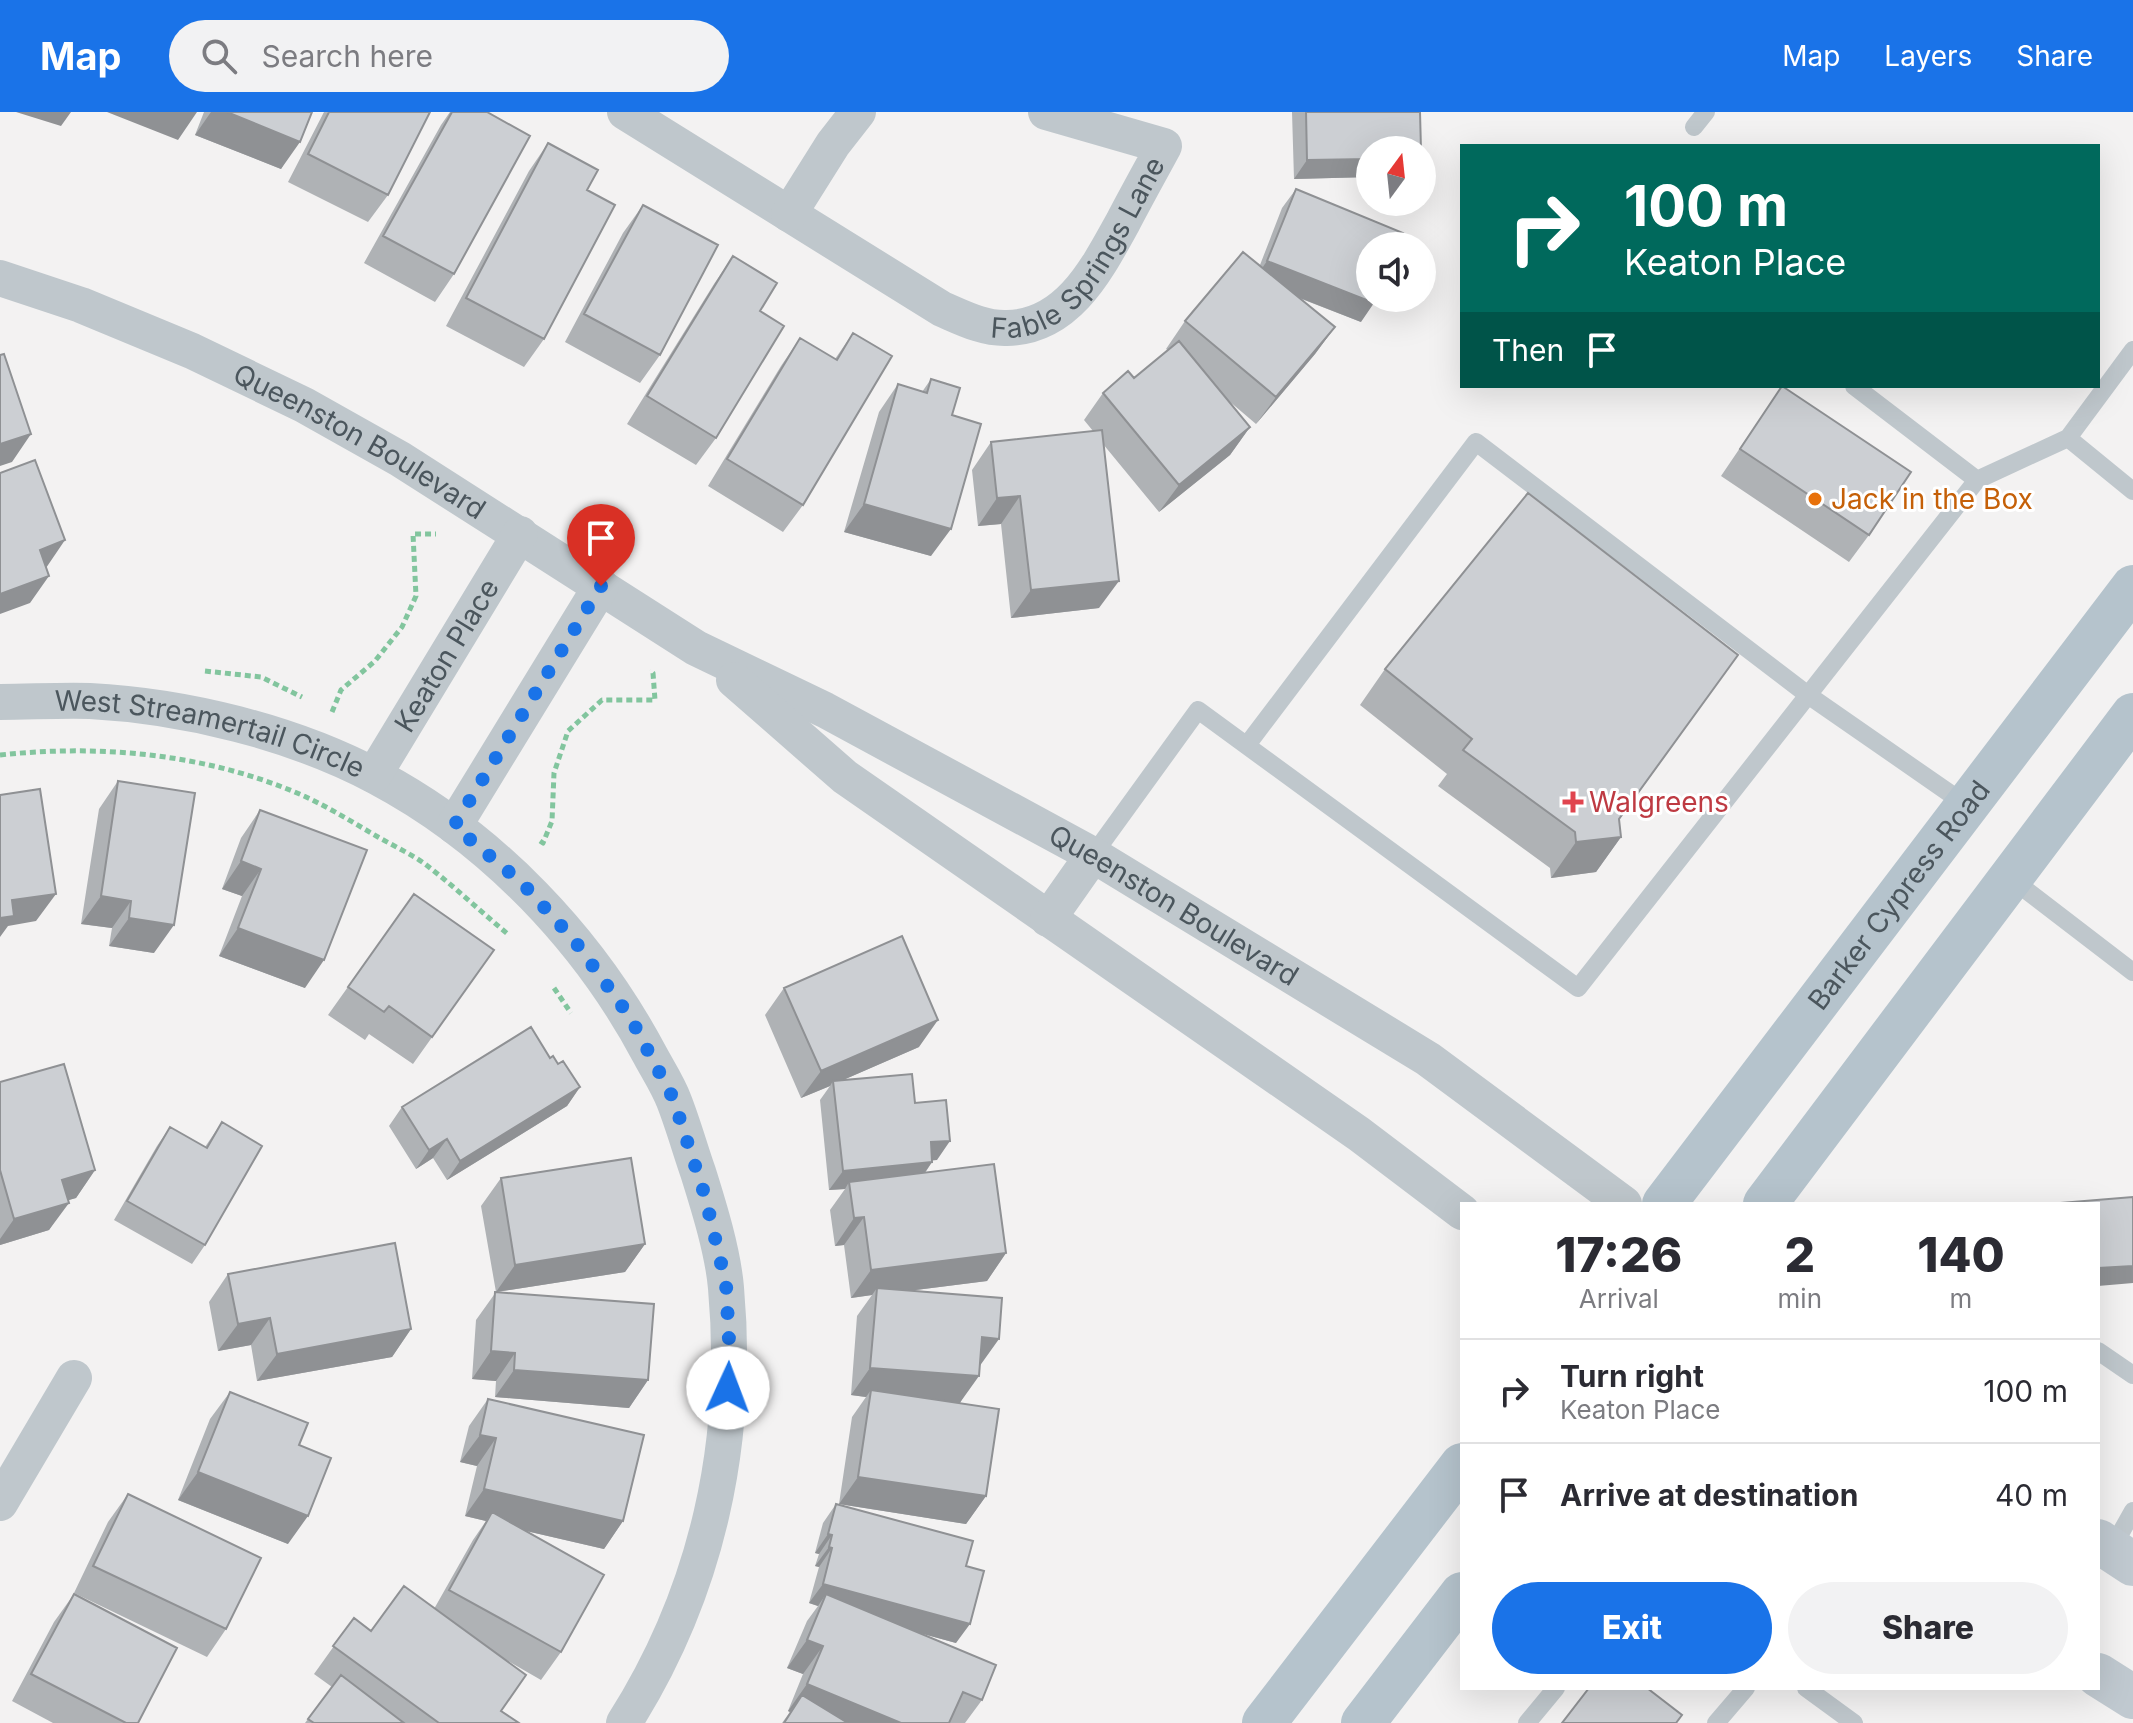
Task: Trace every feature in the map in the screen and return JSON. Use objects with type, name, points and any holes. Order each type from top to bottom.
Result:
[{"type":"main road","name":"Barker Cypress Road","points":[[1666,1202],[2133,587]]},
{"type":"main road","points":[[1766,1202],[2133,715]]},
{"type":"main road","points":[[1264,1723],[1460,1468]]},
{"type":"main road","points":[[1363,1723],[1460,1597]]},
{"type":"main road","points":[[2100,1676],[2133,1697]]},
{"type":"street","name":"Fable Springs Lane","points":[[625,112],[942,309],[975,323],[1006,328],[1037,324],[1064,307],[1085,287],[1164,146],[1046,112]]},
{"type":"street","points":[[789,214],[833,144],[858,112]]},
{"type":"street","name":"Queenston Boulevard","points":[[0,278],[81,305],[179,346],[304,405],[400,459],[696,648],[825,710],[1093,855],[1428,1059],[1621,1202]]},
{"type":"street","name":"Keaton Place","points":[[374,775],[520,534]]},
{"type":"street","points":[[454,826],[601,586]]},
{"type":"street","name":"Queenston Boulevard","points":[[696,648],[845,777],[1359,1134],[1460,1210]]},
{"type":"street","name":"West Streamertail Circle","points":[[0,702],[90,701],[203,715],[295,742],[374,775],[454,826],[522,883],[574,940],[630,1017],[673,1098],[705,1196],[726,1284],[730,1359],[724,1446],[710,1525],[686,1602],[653,1677],[624,1723]]},
{"type":"street","points":[[1048,919],[1093,855]]},
{"type":"street","points":[[0,1503],[74,1378]]},
{"type":"lane","points":[[1093,855],[1198,710],[1578,988],[1977,480],[2068,438],[2133,350]]},
{"type":"lane","points":[[1857,388],[1977,480]]},
{"type":"lane","points":[[2068,438],[2133,491]]},
{"type":"lane","points":[[1247,745],[1476,442],[1808,695],[1968,806]]},
{"type":"lane","points":[[2009,877],[2133,972]]},
{"type":"lane","points":[[2100,1352],[2133,1375]]},
{"type":"lane","points":[[2114,1552],[2133,1511]]},
{"type":"lane","points":[[1527,1723],[1554,1690]]},
{"type":"lane","points":[[1717,1723],[1744,1690]]},
{"type":"lane","points":[[1809,1690],[1854,1723]]},
{"type":"path","points":[[332,712],[341,690],[375,661],[402,627],[416,596],[413,534]]},
{"type":"path","points":[[543,843],[552,821],[554,773],[568,731],[602,700],[655,700]]},
{"type":"path","points":[[0,755],[86,750],[142,754],[250,776],[341,814],[424,863],[515,939]]},
{"type":"path","points":[[552,985],[578,1022]]},
{"type":"building","points":[[227,112],[312,112],[300,142]]},
{"type":"building","points":[[329,112],[430,112],[388,195],[308,154]]},
{"type":"building","points":[[452,112],[487,112],[530,136],[454,274],[383,236]]},
{"type":"building","points":[[1306,112],[1420,112],[1421,136],[1356,136],[1356,159],[1307,160]]},
{"type":"building","points":[[548,143],[598,170],[587,190],[615,205],[544,339],[466,298]]},
{"type":"building","points":[[1296,189],[1401,232],[1356,232],[1356,296],[1267,261]]},
{"type":"building","points":[[643,205],[718,245],[660,355],[584,314]]},
{"type":"building","points":[[1243,252],[1335,327],[1276,397],[1185,321]]},
{"type":"building","points":[[733,256],[777,283],[760,311],[784,326],[716,438],[647,396]]},
{"type":"building","points":[[853,333],[892,356],[803,505],[727,459],[800,338],[837,360]]},
{"type":"building","points":[[1179,341],[1250,427],[1179,485],[1103,393],[1128,371],[1134,378]]},
{"type":"building","points":[[4,354],[31,434],[0,444],[0,355]]},
{"type":"building","points":[[931,379],[960,388],[952,415],[981,424],[951,529],[864,504],[898,384],[927,393]]},
{"type":"building","points":[[1781,388],[1785,388],[1911,472],[1869,535],[1740,449]]},
{"type":"building","points":[[1102,430],[1119,581],[1031,590],[1020,496],[997,498],[991,442]]},
{"type":"building","points":[[35,460],[65,540],[40,550],[49,576],[0,594],[0,473]]},
{"type":"building","points":[[1528,493],[1738,655],[1619,819],[1621,837],[1576,842],[1575,832],[1463,750],[1472,739],[1385,669]]},
{"type":"building","points":[[118,781],[195,793],[174,925],[129,918],[131,901],[101,896]]},
{"type":"building","points":[[40,789],[56,894],[12,900],[14,916],[0,918],[0,795]]},
{"type":"building","points":[[260,810],[367,850],[324,960],[238,928],[261,869],[241,861]]},
{"type":"building","points":[[414,894],[494,950],[432,1037],[389,1006],[384,1012],[348,987]]},
{"type":"building","points":[[902,936],[938,1020],[821,1071],[784,988]]},
{"type":"building","points":[[531,1027],[550,1058],[553,1056],[558,1064],[563,1061],[580,1087],[460,1161],[447,1139],[429,1150],[402,1107]]},
{"type":"building","points":[[64,1064],[95,1170],[62,1180],[69,1203],[14,1219],[0,1170],[0,1082]]},
{"type":"building","points":[[912,1074],[915,1103],[946,1100],[950,1141],[931,1142],[932,1162],[843,1171],[833,1081]]},
{"type":"building","points":[[222,1122],[262,1146],[205,1245],[127,1201],[170,1127],[207,1148]]},
{"type":"building","points":[[631,1158],[645,1244],[515,1265],[501,1178]]},
{"type":"building","points":[[994,1164],[1006,1253],[871,1270],[864,1217],[854,1218],[849,1182]]},
{"type":"building","points":[[2133,1197],[2133,1266],[2100,1268],[2100,1202],[2072,1202]]},
{"type":"building","points":[[395,1243],[411,1329],[277,1354],[270,1318],[238,1324],[228,1274]]},
{"type":"building","points":[[877,1288],[1002,1298],[999,1339],[982,1337],[979,1376],[870,1368]]},
{"type":"building","points":[[495,1292],[654,1304],[648,1380],[514,1370],[515,1353],[491,1351]]},
{"type":"building","points":[[871,1390],[999,1409],[986,1496],[858,1477]]},
{"type":"building","points":[[230,1392],[308,1423],[299,1445],[331,1458],[308,1516],[198,1472]]},
{"type":"building","points":[[488,1399],[644,1435],[623,1521],[484,1489],[496,1438],[480,1435]]},
{"type":"building","points":[[128,1494],[261,1558],[226,1629],[93,1566]]},
{"type":"building","points":[[836,1504],[973,1541],[966,1566],[984,1571],[970,1624],[823,1584],[832,1548],[829,1547],[832,1535],[828,1534]]},
{"type":"building","points":[[492,1512],[604,1575],[561,1652],[449,1590]]},
{"type":"building","points":[[404,1586],[526,1675],[501,1711],[519,1723],[439,1723],[333,1646],[354,1618],[371,1631]]},
{"type":"building","points":[[74,1594],[177,1648],[138,1723],[126,1723],[31,1674]]},
{"type":"building","points":[[826,1594],[996,1665],[982,1700],[963,1692],[949,1723],[901,1723],[807,1684],[823,1646],[807,1640]]},
{"type":"building","points":[[341,1675],[404,1723],[314,1723],[308,1719]]},
{"type":"building","points":[[1587,1690],[1650,1690],[1682,1715],[1676,1723],[1562,1723]]},
{"type":"building","points":[[802,1695],[848,1723],[784,1723]]},
{"type":"place","name":"Jack in the Box","points":[[1815,499]]},
{"type":"place","name":"Walgreens","points":[[1573,802]]},
{"type":"route","points":[[601,586],[454,826],[522,883],[574,940],[630,1017],[673,1098],[705,1196],[726,1284],[730,1359],[728,1388]]}]
